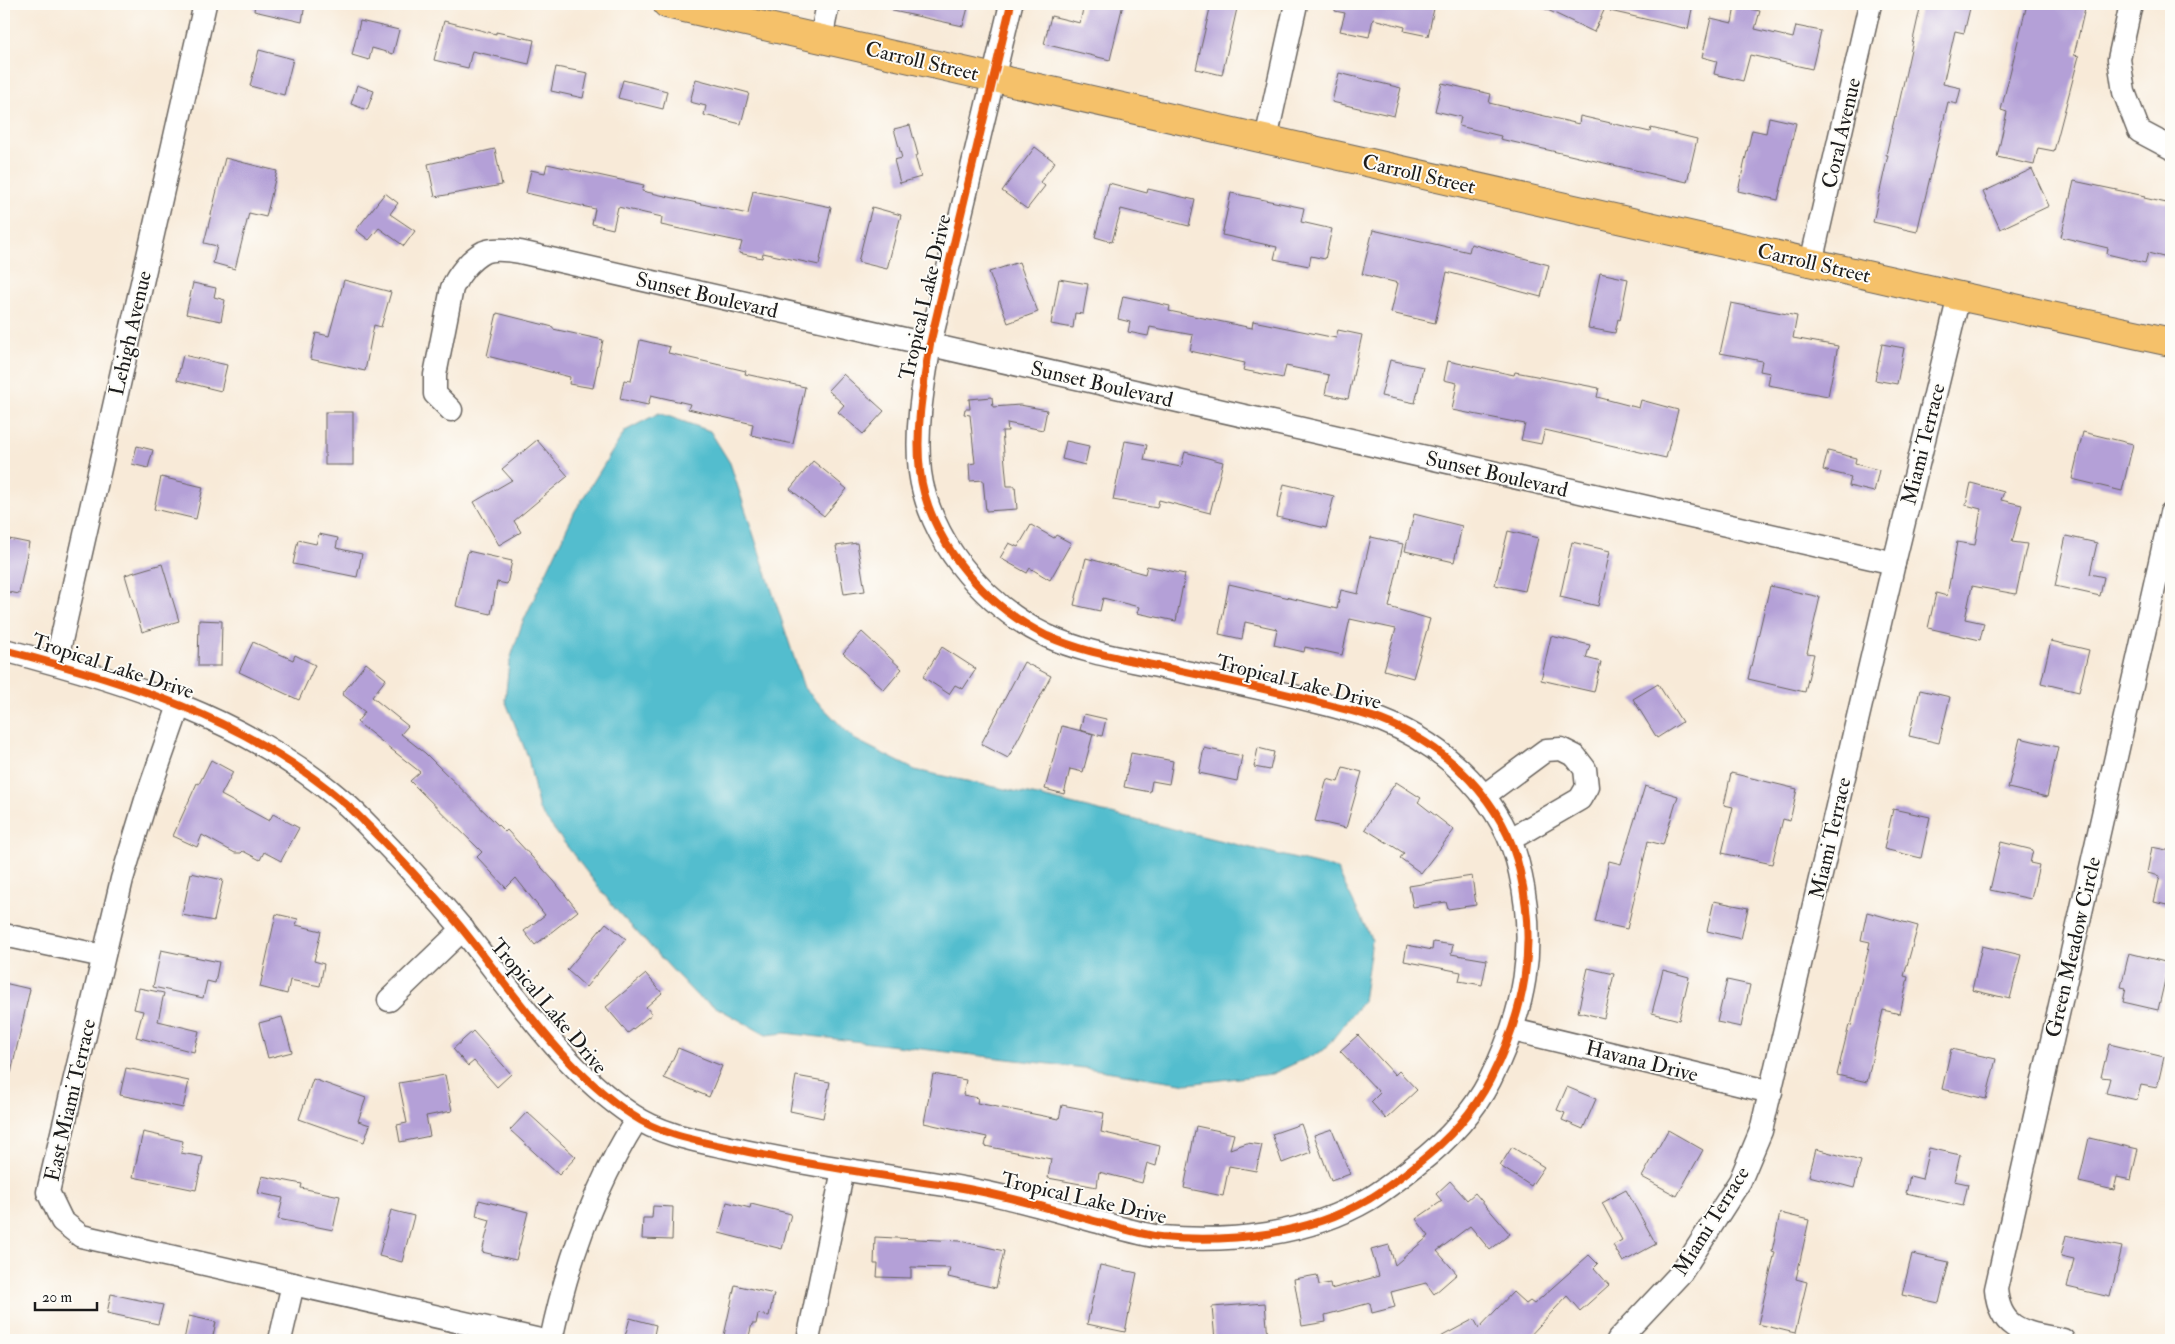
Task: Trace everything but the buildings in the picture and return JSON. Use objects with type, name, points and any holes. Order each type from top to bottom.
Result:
[{"type":"main road","name":"Carroll Street","points":[[668,4],[1811,263],[2171,342]]},
{"type":"street","name":"Lehigh Avenue","points":[[56,663],[205,4]]},
{"type":"street","points":[[821,39],[828,4]]},
{"type":"street","name":"Tropical Lake Drive","points":[[4,650],[56,663],[136,687],[180,703],[277,751],[343,801],[422,881],[463,929],[552,1042],[587,1081],[637,1119],[656,1129],[681,1137],[775,1158],[974,1189],[1156,1236],[1220,1238],[1266,1234],[1322,1221],[1368,1200],[1438,1148],[1461,1126],[1487,1086],[1513,1030],[1524,988],[1528,952],[1526,896],[1515,848],[1485,795],[1428,744],[1381,720],[1304,698],[1082,650],[1045,634],[1005,610],[975,583],[953,555],[934,521],[920,477],[921,394],[930,344],[1011,4]]},
{"type":"street","points":[[1266,139],[1296,4]]},
{"type":"street","name":"Coral Avenue","points":[[1811,263],[1870,4]]},
{"type":"street","points":[[2131,4],[2119,59],[2124,92],[2139,131],[2171,148]]},
{"type":"street","name":"Sunset Boulevard","points":[[451,410],[435,394],[435,375],[452,288],[458,277],[484,252],[501,250],[520,252],[1894,563]]},
{"type":"street","name":"Miami Terrace","points":[[1618,1340],[1680,1273],[1740,1182],[1761,1131],[1894,563],[1959,296]]},
{"type":"street","name":"Green Meadow Circle","points":[[2063,1340],[2022,1331],[2009,1322],[2003,1317],[1998,1305],[1996,1289],[2171,513]]},
{"type":"street","name":"East Miami Terrace","points":[[180,703],[146,800],[122,879],[48,1192],[62,1221],[81,1236],[540,1340]]},
{"type":"street","points":[[1485,795],[1546,750],[1561,749],[1575,756],[1585,769],[1587,786],[1580,799],[1511,839]]},
{"type":"street","points":[[389,1000],[463,929]]},
{"type":"street","points":[[4,935],[103,956]]},
{"type":"street","name":"Havana Drive","points":[[1513,1030],[1771,1092]]},
{"type":"street","points":[[551,1340],[560,1297],[588,1218],[620,1145],[637,1119]]},
{"type":"street","points":[[808,1340],[843,1170]]},
{"type":"street","points":[[280,1340],[293,1284]]},
{"type":"water","points":[[659,413],[710,431],[730,463],[804,688],[854,739],[915,770],[1042,797],[1337,869],[1372,940],[1363,1001],[1324,1050],[1272,1074],[1187,1084],[1093,1069],[785,1033],[766,1035],[698,997],[616,910],[539,810],[528,757],[505,700],[509,663],[522,624],[575,511],[625,431]]},
{"type":"cycle path","points":[[4,650],[94,675],[182,706],[265,746],[304,771],[352,809],[421,882],[459,925],[539,1027],[582,1074],[606,1096],[632,1115],[665,1132],[701,1142],[779,1158],[996,1195],[1135,1232],[1161,1237],[1214,1239],[1268,1234],[1320,1221],[1369,1199],[1393,1183],[1448,1137],[1467,1116],[1490,1080],[1512,1029],[1524,978],[1527,953],[1527,926],[1520,872],[1512,846],[1501,822],[1487,800],[1469,779],[1428,744],[1381,720],[1353,711],[1257,687],[1106,655],[1082,649],[1047,636],[1010,614],[978,586],[946,543],[929,508],[920,472],[918,440],[922,392],[930,344],[1011,4]]}]
